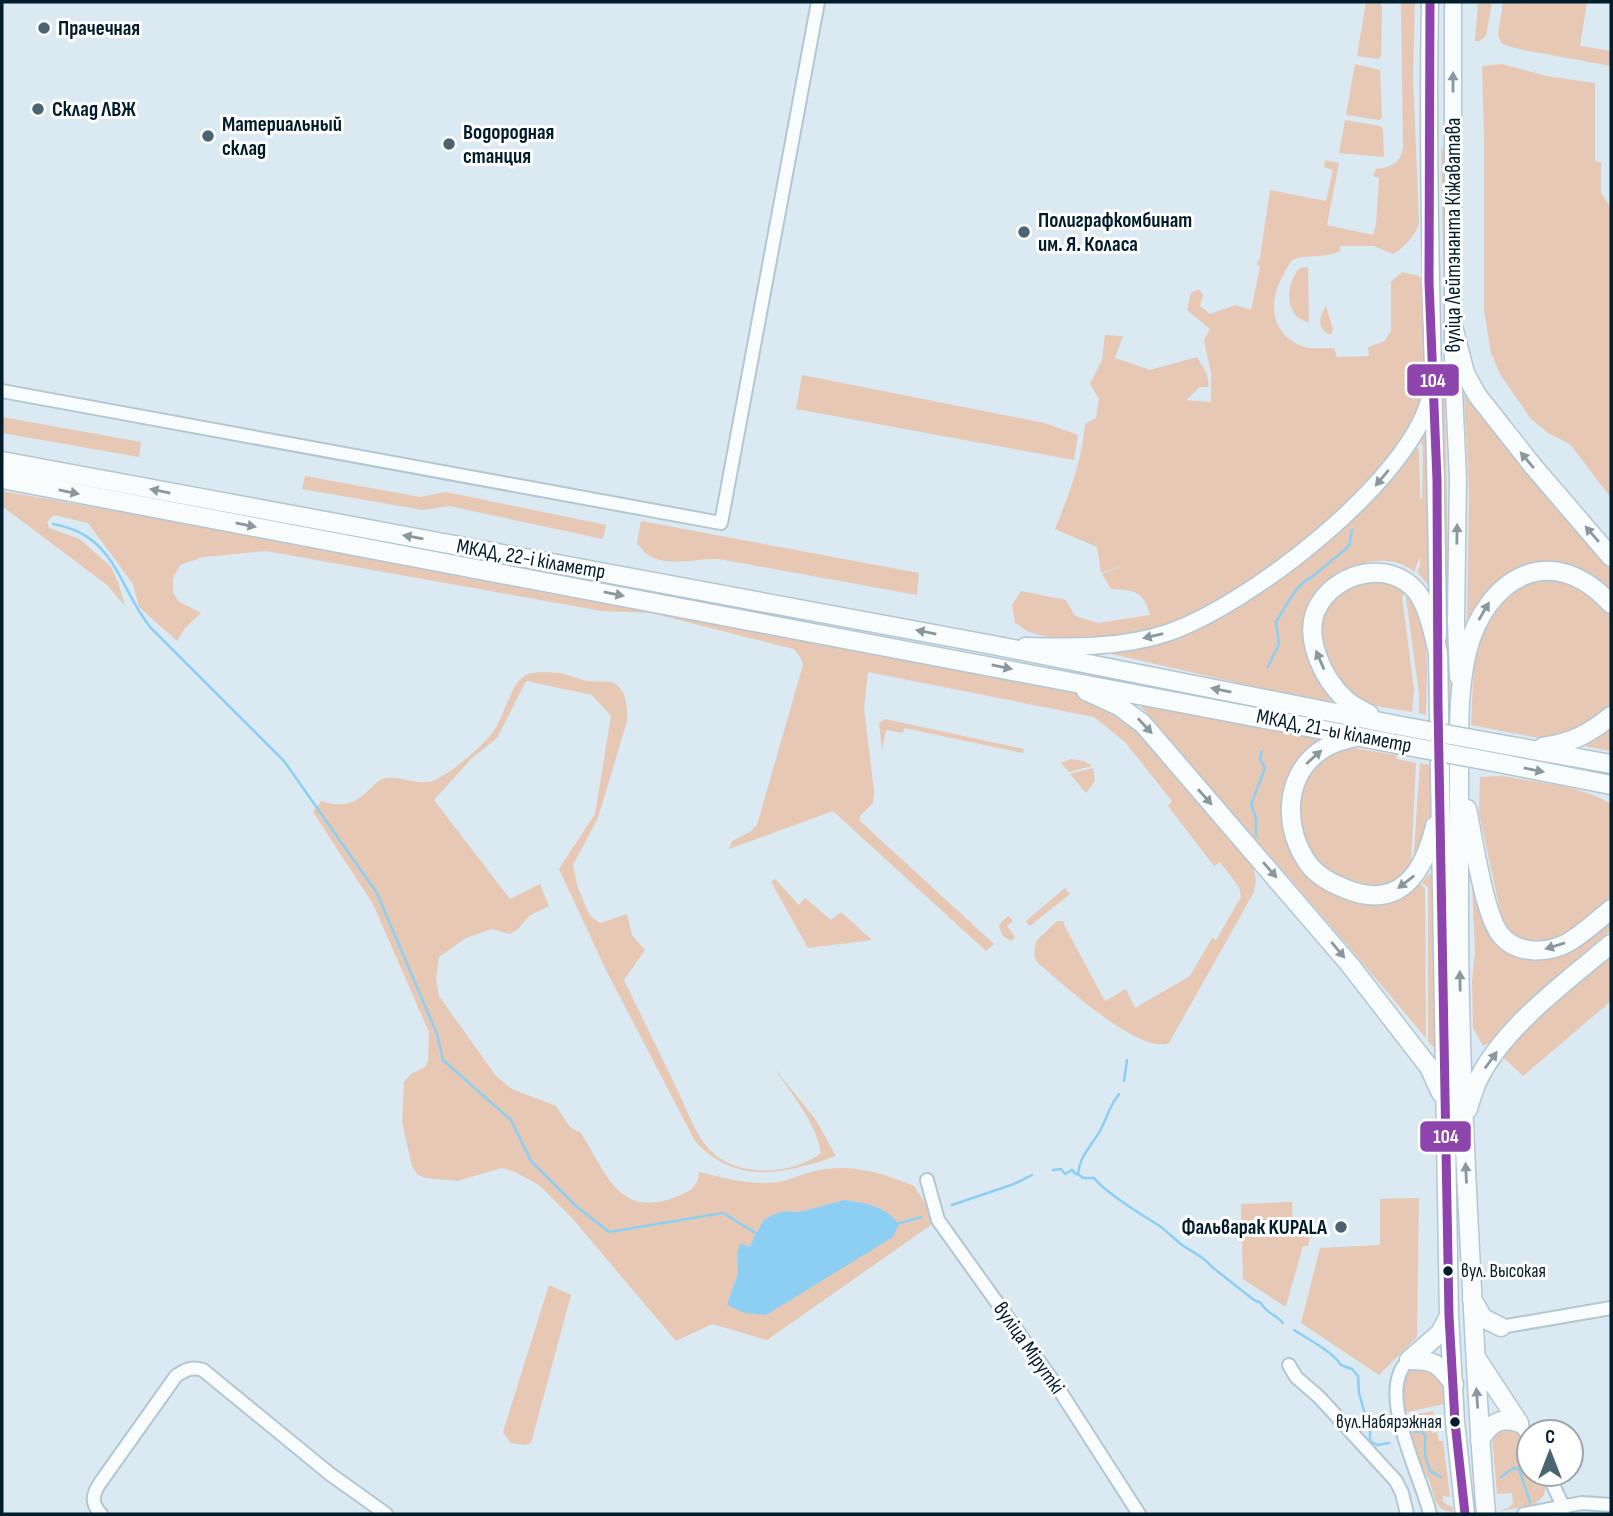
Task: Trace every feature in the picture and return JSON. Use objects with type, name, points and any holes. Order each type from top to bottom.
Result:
[{"type":"highway","points":[[1453,326],[1465,373],[1476,395],[1533,467],[1611,557]]},
{"type":"highway","name":"МКАД, 22-і кіламетр","points":[[2,461],[1060,658]]},
{"type":"highway","name":"МКАД, 22-і кіламетр","points":[[2,479],[1048,676]]},
{"type":"highway","points":[[1459,700],[1467,652],[1476,625],[1492,597],[1506,586],[1524,575],[1541,570],[1560,572],[1590,585],[1611,604]]},
{"type":"highway","points":[[1390,724],[1349,702],[1326,674],[1319,660],[1312,631],[1313,619],[1320,602],[1337,585],[1350,578],[1374,572],[1393,575],[1410,585],[1419,595],[1425,606],[1438,653]]},
{"type":"highway","name":"вуліца Лейтэнанта Кіжаватава","points":[[1438,653],[1441,799]]},
{"type":"highway","name":"МКАД, 21-ы кіламетр","points":[[1060,658],[1390,724],[1611,764]]},
{"type":"highway","points":[[1048,676],[1119,705],[1143,724],[1350,965],[1429,1067],[1445,1103]]},
{"type":"highway","name":"МКАД, 21-ы кіламетр","points":[[1048,676],[1611,785]]},
{"type":"highway","name":"вуліца Лейтэнанта Кіжаватава","points":[[1459,700],[1459,771]]},
{"type":"highway","points":[[1528,749],[1564,744],[1580,738],[1611,716]]},
{"type":"highway","points":[[1360,735],[1321,750],[1307,762],[1292,789],[1291,811],[1295,836],[1310,865],[1319,874],[1350,890],[1367,894],[1395,891],[1408,883],[1430,850],[1441,799]]},
{"type":"highway","points":[[1459,771],[1489,910],[1498,932],[1504,938],[1529,950],[1555,948],[1567,943],[1611,909]]},
{"type":"highway","points":[[1459,771],[1463,1122],[1474,1355],[1485,1506]]},
{"type":"highway","points":[[1569,777],[1597,787],[1611,796]]},
{"type":"highway","points":[[1441,799],[1449,1316],[1464,1507]]},
{"type":"highway","points":[[1463,1122],[1478,1079],[1510,1035],[1542,1002],[1611,944]]},
{"type":"highway","points":[[1472,1298],[1483,1318],[1502,1326]]},
{"type":"highway","points":[[1409,1360],[1440,1333],[1449,1316]]},
{"type":"highway","points":[[1474,1355],[1492,1332],[1502,1326]]},
{"type":"highway","points":[[1474,1355],[1516,1418]]},
{"type":"highway","points":[[1409,1360],[1428,1360],[1438,1364],[1454,1384]]},
{"type":"highway","points":[[1480,1440],[1487,1428],[1494,1423],[1504,1419],[1515,1425]]},
{"type":"main road","name":"вуліца Лейтэнанта Кіжаватава","points":[[1430,2],[1431,363],[1438,653]]},
{"type":"main road","name":"вуліца Лейтэнанта Кіжаватава","points":[[1453,2],[1453,369],[1458,478],[1456,621],[1459,700]]},
{"type":"main road","points":[[993,645],[1063,647],[1132,641],[1166,633],[1200,620],[1259,585],[1332,527],[1375,486],[1402,453],[1426,411],[1430,397],[1431,363],[1445,371],[1453,369]]},
{"type":"main road","points":[[1433,391],[1440,389],[1454,394]]},
{"type":"street","points":[[2,391],[721,523],[818,2]]},
{"type":"street","name":"вуліца Міруткі","points":[[926,1181],[938,1220],[1058,1388],[1139,1514]]},
{"type":"street","points":[[1502,1326],[1611,1308]]},
{"type":"street","points":[[1409,1360],[1398,1377],[1396,1404],[1430,1514]]},
{"type":"street","points":[[1289,1364],[1296,1377],[1319,1397],[1396,1481],[1407,1514]]},
{"type":"street","points":[[101,1514],[94,1506],[93,1493],[176,1376],[186,1369],[203,1370],[330,1474],[386,1514]]},
{"type":"street","points":[[1554,1488],[1563,1510]]},
{"type":"street","points":[[1524,1514],[1563,1510],[1583,1503],[1611,1505]]},
{"type":"shaded area","points":[[1366,2],[1380,2],[1382,8],[1381,56],[1378,59],[1357,56]]},
{"type":"shaded area","points":[[1401,2],[1415,2],[1413,75],[1419,224],[1409,241],[1393,254],[1374,246],[1340,246],[1340,251],[1327,255],[1296,258],[1279,283],[1274,312],[1281,330],[1301,346],[1334,348],[1337,357],[1369,356],[1368,347],[1385,341],[1391,331],[1391,282],[1402,272],[1419,276],[1424,283],[1426,367],[1422,399],[1411,427],[1380,466],[1374,478],[1355,497],[1258,576],[1200,610],[1136,633],[1102,638],[1056,638],[1027,631],[1015,623],[1012,605],[1021,591],[1066,600],[1075,616],[1098,623],[1150,615],[1141,596],[1132,591],[1111,589],[1102,574],[1124,565],[1101,573],[1097,547],[1055,529],[1078,465],[1085,424],[1096,418],[1099,399],[1090,384],[1102,360],[1105,335],[1123,336],[1115,358],[1150,370],[1197,357],[1207,374],[1209,387],[1200,387],[1186,400],[1211,402],[1211,373],[1204,340],[1210,329],[1187,310],[1191,293],[1199,289],[1203,296],[1200,306],[1210,314],[1235,305],[1251,310],[1260,267],[1257,263],[1270,190],[1326,201],[1333,170],[1324,167],[1325,160],[1339,163],[1327,225],[1373,235],[1379,178],[1373,176],[1376,169],[1390,166],[1397,161],[1403,148]]},
{"type":"shaded area","points":[[1478,2],[1492,2],[1486,36],[1475,41]]},
{"type":"shaded area","points":[[1503,2],[1587,2],[1580,46],[1611,51],[1611,66],[1502,44],[1498,35]]},
{"type":"shaded area","points":[[1355,64],[1380,70],[1382,118],[1379,120],[1346,115]]},
{"type":"shaded area","points":[[1502,64],[1546,76],[1595,83],[1595,161],[1601,162],[1601,193],[1611,208],[1611,498],[1570,444],[1548,433],[1531,419],[1500,374],[1491,353],[1484,310],[1482,66]]},
{"type":"shaded area","points":[[1345,120],[1380,126],[1383,129],[1384,157],[1339,153]]},
{"type":"shaded area","points":[[1441,146],[1445,155],[1445,355]]},
{"type":"shaded area","points":[[1308,267],[1309,322],[1295,314],[1290,299],[1295,274],[1300,268]]},
{"type":"shaded area","points":[[1326,306],[1333,329],[1331,335],[1323,329],[1320,322]]},
{"type":"shaded area","points":[[802,375],[1045,423],[1078,435],[1074,460],[796,409]]},
{"type":"shaded area","points":[[1464,394],[1527,474],[1611,570],[1611,593],[1570,566],[1553,562],[1531,565],[1511,573],[1493,586],[1467,621],[1469,492]]},
{"type":"shaded area","points":[[1442,395],[1445,395],[1451,718],[1447,717]]},
{"type":"shaded area","points":[[2,417],[141,442],[139,457],[2,433]]},
{"type":"shaded area","points":[[1425,430],[1431,588],[1417,572],[1420,557],[1414,572],[1406,566],[1388,561],[1368,562],[1349,568],[1329,584],[1312,607],[1334,698],[1332,702],[1112,654],[1226,613],[1414,446],[1419,449],[1422,499],[1423,447],[1419,439]]},
{"type":"shaded area","points":[[305,476],[420,497],[446,492],[606,525],[603,539],[449,506],[423,510],[302,489]]},
{"type":"shaded area","points":[[2,491],[264,537],[1081,694],[1118,708],[1253,864],[1256,881],[1254,892],[1169,1043],[1156,1044],[1139,1038],[1101,1015],[1038,963],[1034,956],[1036,941],[1057,921],[1065,921],[1063,923],[1105,1001],[1126,989],[1135,1008],[1190,976],[1212,938],[1216,940],[1241,897],[1239,887],[1220,862],[1214,866],[1168,806],[1172,801],[1125,742],[1094,717],[868,672],[864,708],[874,791],[873,803],[860,816],[860,821],[994,944],[986,951],[833,811],[729,849],[732,841],[750,832],[757,825],[803,665],[794,649],[651,613],[602,611],[266,551],[203,557],[180,565],[173,578],[173,592],[178,601],[201,613],[185,628],[177,641],[139,607],[133,584],[88,523],[54,515],[47,522],[49,528],[80,539],[111,567],[125,606],[107,585],[2,506]]},
{"type":"shaded area","points":[[641,521],[919,573],[917,595],[719,559],[674,562],[657,559],[648,555],[637,544]]},
{"type":"shaded area","points":[[1561,577],[1603,602],[1611,613],[1611,710],[1554,741],[1471,725],[1474,662],[1481,635],[1496,604],[1527,579]]},
{"type":"shaded area","points":[[1378,578],[1406,591],[1402,597],[1414,689],[1412,712],[1377,706],[1352,696],[1328,665],[1318,630],[1325,608],[1332,600],[1351,585]]},
{"type":"shaded area","points":[[1409,594],[1417,605],[1425,635],[1426,715],[1419,713],[1419,693],[1406,597]]},
{"type":"shaded area","points":[[536,673],[556,673],[587,681],[616,684],[625,698],[627,721],[598,818],[573,865],[577,885],[591,917],[600,923],[627,914],[632,935],[645,950],[624,980],[697,1131],[712,1152],[737,1166],[751,1170],[796,1166],[821,1153],[809,1120],[775,1069],[816,1120],[836,1156],[798,1168],[761,1172],[744,1170],[727,1165],[695,1141],[606,970],[559,869],[595,814],[611,716],[592,695],[526,681],[497,738],[472,758],[434,800],[510,899],[540,884],[549,906],[529,916],[510,934],[492,929],[466,938],[439,957],[436,979],[439,996],[496,1076],[512,1089],[556,1106],[570,1127],[581,1133],[608,1178],[629,1198],[643,1202],[660,1202],[681,1195],[694,1186],[699,1172],[742,1181],[768,1183],[818,1170],[848,1168],[882,1174],[914,1186],[931,1212],[931,1225],[767,1340],[712,1324],[676,1341],[572,1218],[539,1185],[502,1168],[457,1181],[426,1178],[418,1175],[412,1166],[402,1122],[404,1082],[411,1074],[425,1067],[428,1061],[429,1032],[373,904],[313,812],[321,801],[335,804],[352,802],[383,779],[429,782],[445,774],[465,760],[491,735],[515,687],[523,677]],"holes":[[[845,1200],[881,1209],[898,1224],[727,1305],[738,1273],[737,1253],[749,1247],[763,1221],[786,1211],[799,1212]]]},
{"type":"shaded area","points":[[1135,700],[1319,738],[1321,741],[1286,794],[1324,885],[1412,889],[1419,884],[1425,888],[1426,1038],[1344,941]]},
{"type":"shaded area","points":[[885,719],[1024,749],[1023,753],[904,728],[903,733],[886,730],[882,750],[879,723]]},
{"type":"shaded area","points":[[1611,727],[1611,751],[1584,746]]},
{"type":"shaded area","points":[[1354,748],[1396,755],[1397,759],[1416,763],[1411,865],[1407,878],[1381,887],[1361,885],[1337,877],[1326,870],[1318,861],[1303,830],[1300,799],[1311,772],[1322,761],[1336,753]]},
{"type":"shaded area","points":[[1071,759],[1084,761],[1092,766],[1069,772],[1061,763]]},
{"type":"shaded area","points":[[1420,763],[1432,765],[1434,823],[1413,865]]},
{"type":"shaded area","points":[[1093,768],[1095,781],[1086,793],[1070,774]]},
{"type":"shaded area","points":[[1503,776],[1572,789],[1611,804],[1611,900],[1567,934],[1542,944],[1517,940],[1504,929],[1479,813],[1480,777]]},
{"type":"shaded area","points":[[1470,841],[1484,908],[1521,952],[1611,918],[1611,930],[1523,1006],[1495,1039],[1483,1046],[1473,1028],[1472,982],[1475,951]]},
{"type":"shaded area","points":[[1429,874],[1434,875],[1433,1047],[1428,1041],[1428,887],[1422,883]]},
{"type":"shaded area","points":[[775,879],[799,905],[805,898],[831,920],[841,912],[872,940],[808,948],[771,882]]},
{"type":"shaded area","points":[[1065,888],[1070,894],[1030,926],[1026,921]]},
{"type":"shaded area","points":[[1009,916],[1013,921],[1007,926],[1015,937],[1011,941],[1003,936],[999,926]]},
{"type":"shaded area","points":[[1611,955],[1611,1001],[1523,1076],[1503,1057],[1524,1029]]},
{"type":"shaded area","points":[[1419,1198],[1417,1337],[1379,1375],[1301,1323],[1320,1248],[1380,1245],[1380,1199]]},
{"type":"shaded area","points":[[1292,1202],[1293,1230],[1311,1234],[1308,1246],[1303,1246],[1284,1306],[1243,1279],[1241,1204]]},
{"type":"shaded area","points":[[549,1285],[571,1295],[531,1443],[511,1443],[503,1432]]},
{"type":"shaded area","points":[[1412,1365],[1441,1370],[1446,1392],[1444,1404],[1403,1413],[1402,1388]]},
{"type":"shaded area","points":[[1433,1411],[1434,1415],[1430,1418],[1432,1433],[1437,1432],[1439,1441],[1443,1441],[1450,1497],[1443,1496],[1443,1502],[1453,1508],[1453,1512],[1444,1510],[1437,1503],[1407,1434],[1406,1427],[1410,1418]]},
{"type":"shaded area","points":[[1505,1425],[1515,1431],[1515,1488],[1545,1488],[1541,1499],[1527,1506],[1500,1511],[1513,1503],[1512,1493],[1497,1494],[1492,1436]]},
{"type":"water","points":[[845,1200],[868,1204],[888,1213],[899,1224],[893,1237],[766,1315],[745,1313],[727,1305],[738,1273],[737,1253],[741,1243],[749,1247],[763,1221],[786,1211],[799,1212]]},
{"type":"waterway","points":[[53,524],[74,530],[103,550],[150,627],[284,761],[377,893],[437,1034],[443,1060],[511,1120],[531,1161],[576,1206],[609,1232],[723,1213],[757,1234]]},
{"type":"waterway","points":[[1268,667],[1279,644],[1276,621],[1300,585],[1349,546],[1352,530]]},
{"type":"waterway","points":[[1256,836],[1256,818],[1251,805],[1265,768],[1260,759],[1262,751]]},
{"type":"waterway","points":[[1124,1081],[1127,1060]]},
{"type":"waterway","points":[[1119,1094],[1084,1155],[1078,1174],[1083,1178],[1094,1178],[1114,1196],[1159,1225],[1283,1323]]},
{"type":"waterway","points":[[1053,1170],[1061,1169],[1065,1174],[1072,1170],[1076,1174]]},
{"type":"waterway","points":[[952,1205],[1014,1184],[1032,1175]]},
{"type":"waterway","points":[[896,1224],[921,1217]]},
{"type":"waterway","points":[[1294,1330],[1326,1351],[1341,1365],[1352,1369],[1358,1376],[1359,1393],[1370,1441],[1377,1445],[1389,1443]]},
{"type":"waterway","points":[[1415,1432],[1422,1431],[1425,1435],[1425,1455],[1430,1471],[1441,1477]]},
{"type":"waterway","points":[[1501,1477],[1513,1468],[1519,1469],[1530,1502]]},
{"type":"transit line","name":"104","points":[[1430,2],[1429,282],[1437,480],[1438,706],[1449,1316],[1455,1422],[1465,1514]]},
{"type":"place","name":"Прачечная","points":[[44,28]]},
{"type":"place","name":"Склад ЛВЖ","points":[[38,109]]},
{"type":"place","name":"Материальный склад","points":[[208,136]]},
{"type":"place","name":"Водородная станция","points":[[449,144]]},
{"type":"place","name":"Полиграфкомбинат им. Я. Коласа","points":[[1024,232]]},
{"type":"place","name":"Фальварак KUPALA","points":[[1341,1227]]},
{"type":"place","name":"вул. Высокая","points":[[1448,1271]]},
{"type":"place","name":"вул.Набярэжная","points":[[1455,1422]]}]
